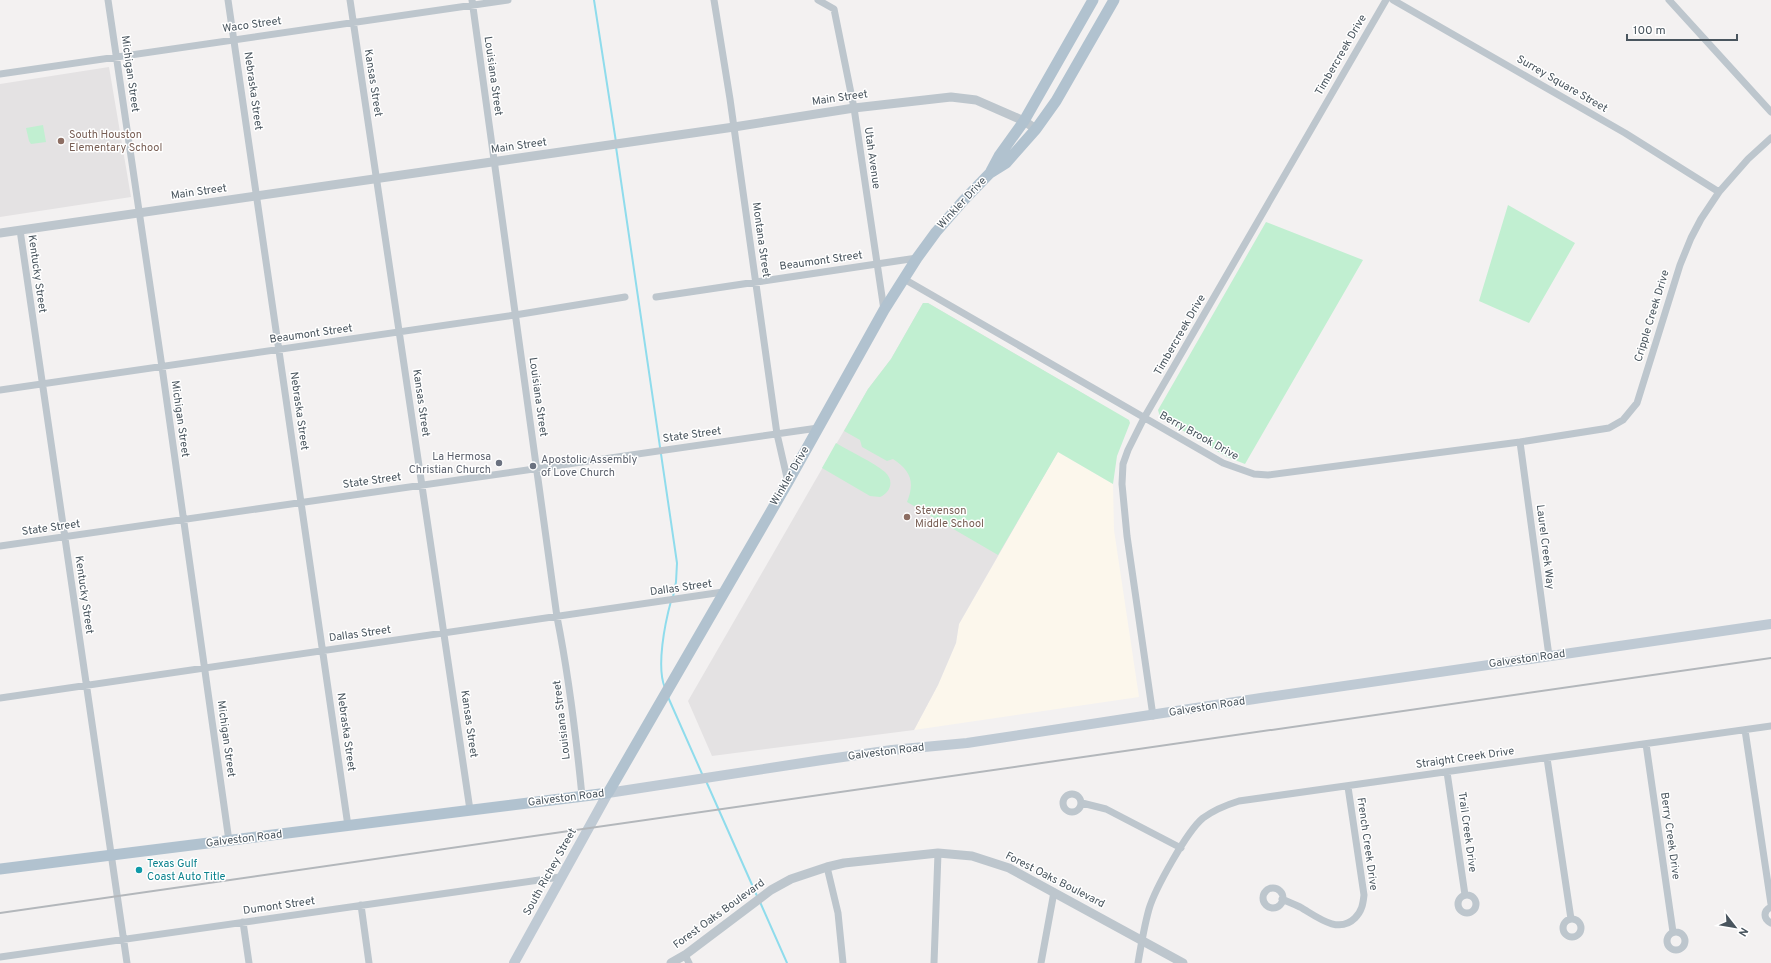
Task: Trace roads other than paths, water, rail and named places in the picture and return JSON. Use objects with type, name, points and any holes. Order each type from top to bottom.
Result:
[{"type":"main road","name":"Winkler Drive","points":[[608,793],[788,482],[884,310],[917,258],[936,232],[990,173],[999,156],[1024,122],[1093,0]]},
{"type":"main road","name":"Winkler Drive","points":[[990,173],[1006,163],[1036,129],[1056,101],[1114,0]]},
{"type":"main road","name":"Galveston Road","points":[[0,870],[608,793],[838,758],[967,743],[1153,716],[1260,698],[1771,624]]},
{"type":"main road","name":"South Richey Street","points":[[514,963],[560,877],[608,793]]},
{"type":"street","name":"Michigan Street","points":[[108,0],[229,841]]},
{"type":"street","name":"Nebraska Street","points":[[228,0],[348,826]]},
{"type":"street","name":"Kansas Street","points":[[350,0],[470,810]]},
{"type":"street","name":"Waco Street","points":[[0,74],[353,22],[472,2],[508,0]]},
{"type":"street","name":"Montana Street","points":[[714,0],[734,127],[777,434],[788,482]]},
{"type":"street","name":"Utah Avenue","points":[[818,0],[834,9],[854,108],[884,310]]},
{"type":"street","name":"Timbercreek Drive","points":[[1153,716],[1127,536],[1122,484],[1123,464],[1128,450],[1144,418],[1386,0]]},
{"type":"street","name":"Surrey Square Street","points":[[1393,0],[1625,133],[1719,192]]},
{"type":"street","points":[[1669,0],[1771,112]]},
{"type":"street","name":"Louisiana Street","points":[[472,2],[557,617],[572,702],[582,796]]},
{"type":"street","name":"Main Street","points":[[0,233],[734,127],[854,108],[952,97],[976,100],[1036,129]]},
{"type":"street","name":"Cripple Creek Drive","points":[[1520,442],[1608,428],[1623,420],[1633,408],[1637,403],[1680,265],[1697,225],[1719,192],[1748,159],[1771,138]]},
{"type":"street","name":"Kentucky Street","points":[[20,230],[41,384],[127,963]]},
{"type":"street","name":"Beaumont Street","points":[[656,297],[917,258]]},
{"type":"street","name":"Berry Brook Drive","points":[[904,279],[1224,464],[1254,474],[1268,475],[1520,442]]},
{"type":"street","name":"Beaumont Street","points":[[0,390],[515,315],[625,296]]},
{"type":"street","name":"State Street","points":[[0,546],[818,428]]},
{"type":"street","name":"Laurel Creek Way","points":[[1520,442],[1549,656]]},
{"type":"street","name":"Dallas Street","points":[[0,698],[723,592]]},
{"type":"street","name":"Straight Creek Drive","points":[[1138,963],[1149,908],[1181,848],[1194,827],[1213,812],[1227,805],[1239,801],[1348,787],[1771,726]]},
{"type":"street","points":[[1744,730],[1771,906],[1765,915],[1767,921],[1771,923]]},
{"type":"street","name":"Berry Creek Drive","points":[[1646,744],[1673,932]]},
{"type":"street","points":[[1547,758],[1571,919]]},
{"type":"street","name":"Trail Creek Drive","points":[[1447,772],[1465,895]]},
{"type":"street","name":"French Creek Drive","points":[[1282,900],[1298,906],[1329,923],[1338,925],[1351,922],[1360,912],[1364,895],[1348,787]]},
{"type":"street","points":[[1082,804],[1106,809],[1181,848]]},
{"type":"street","points":[[934,963],[938,853]]},
{"type":"street","name":"Forest Oaks Boulevard","points":[[672,963],[687,959],[771,890],[791,879],[844,863],[938,853],[972,856],[1009,868],[1183,963]]},
{"type":"street","points":[[827,867],[838,912],[843,963]]},
{"type":"street","name":"Dumont Street","points":[[2,959],[123,939],[560,877]]},
{"type":"street","points":[[1040,963],[1054,892]]},
{"type":"street","points":[[361,906],[369,963]]},
{"type":"street","points":[[243,922],[248,963]]},
{"type":"waterway","points":[[594,0],[616,142]]},
{"type":"waterway","points":[[616,147],[677,563],[676,582],[673,597]]},
{"type":"waterway","points":[[665,688],[662,679],[661,657],[666,621],[671,601]]},
{"type":"waterway","points":[[668,697],[703,776]]},
{"type":"waterway","points":[[706,781],[757,896]]},
{"type":"waterway","points":[[760,902],[787,963]]},
{"type":"railway","points":[[0,913],[1771,658]]},
{"type":"place","name":"South Houston Elementary School","points":[[61,141]]},
{"type":"place","name":"La Hermosa Christian Church","points":[[499,463]]},
{"type":"place","name":"Apostolic Assembly of Love Church","points":[[533,466]]},
{"type":"place","name":"Stevenson Middle School","points":[[907,517]]},
{"type":"place","name":"Texas Gulf Coast Auto Title","points":[[139,870]]}]
